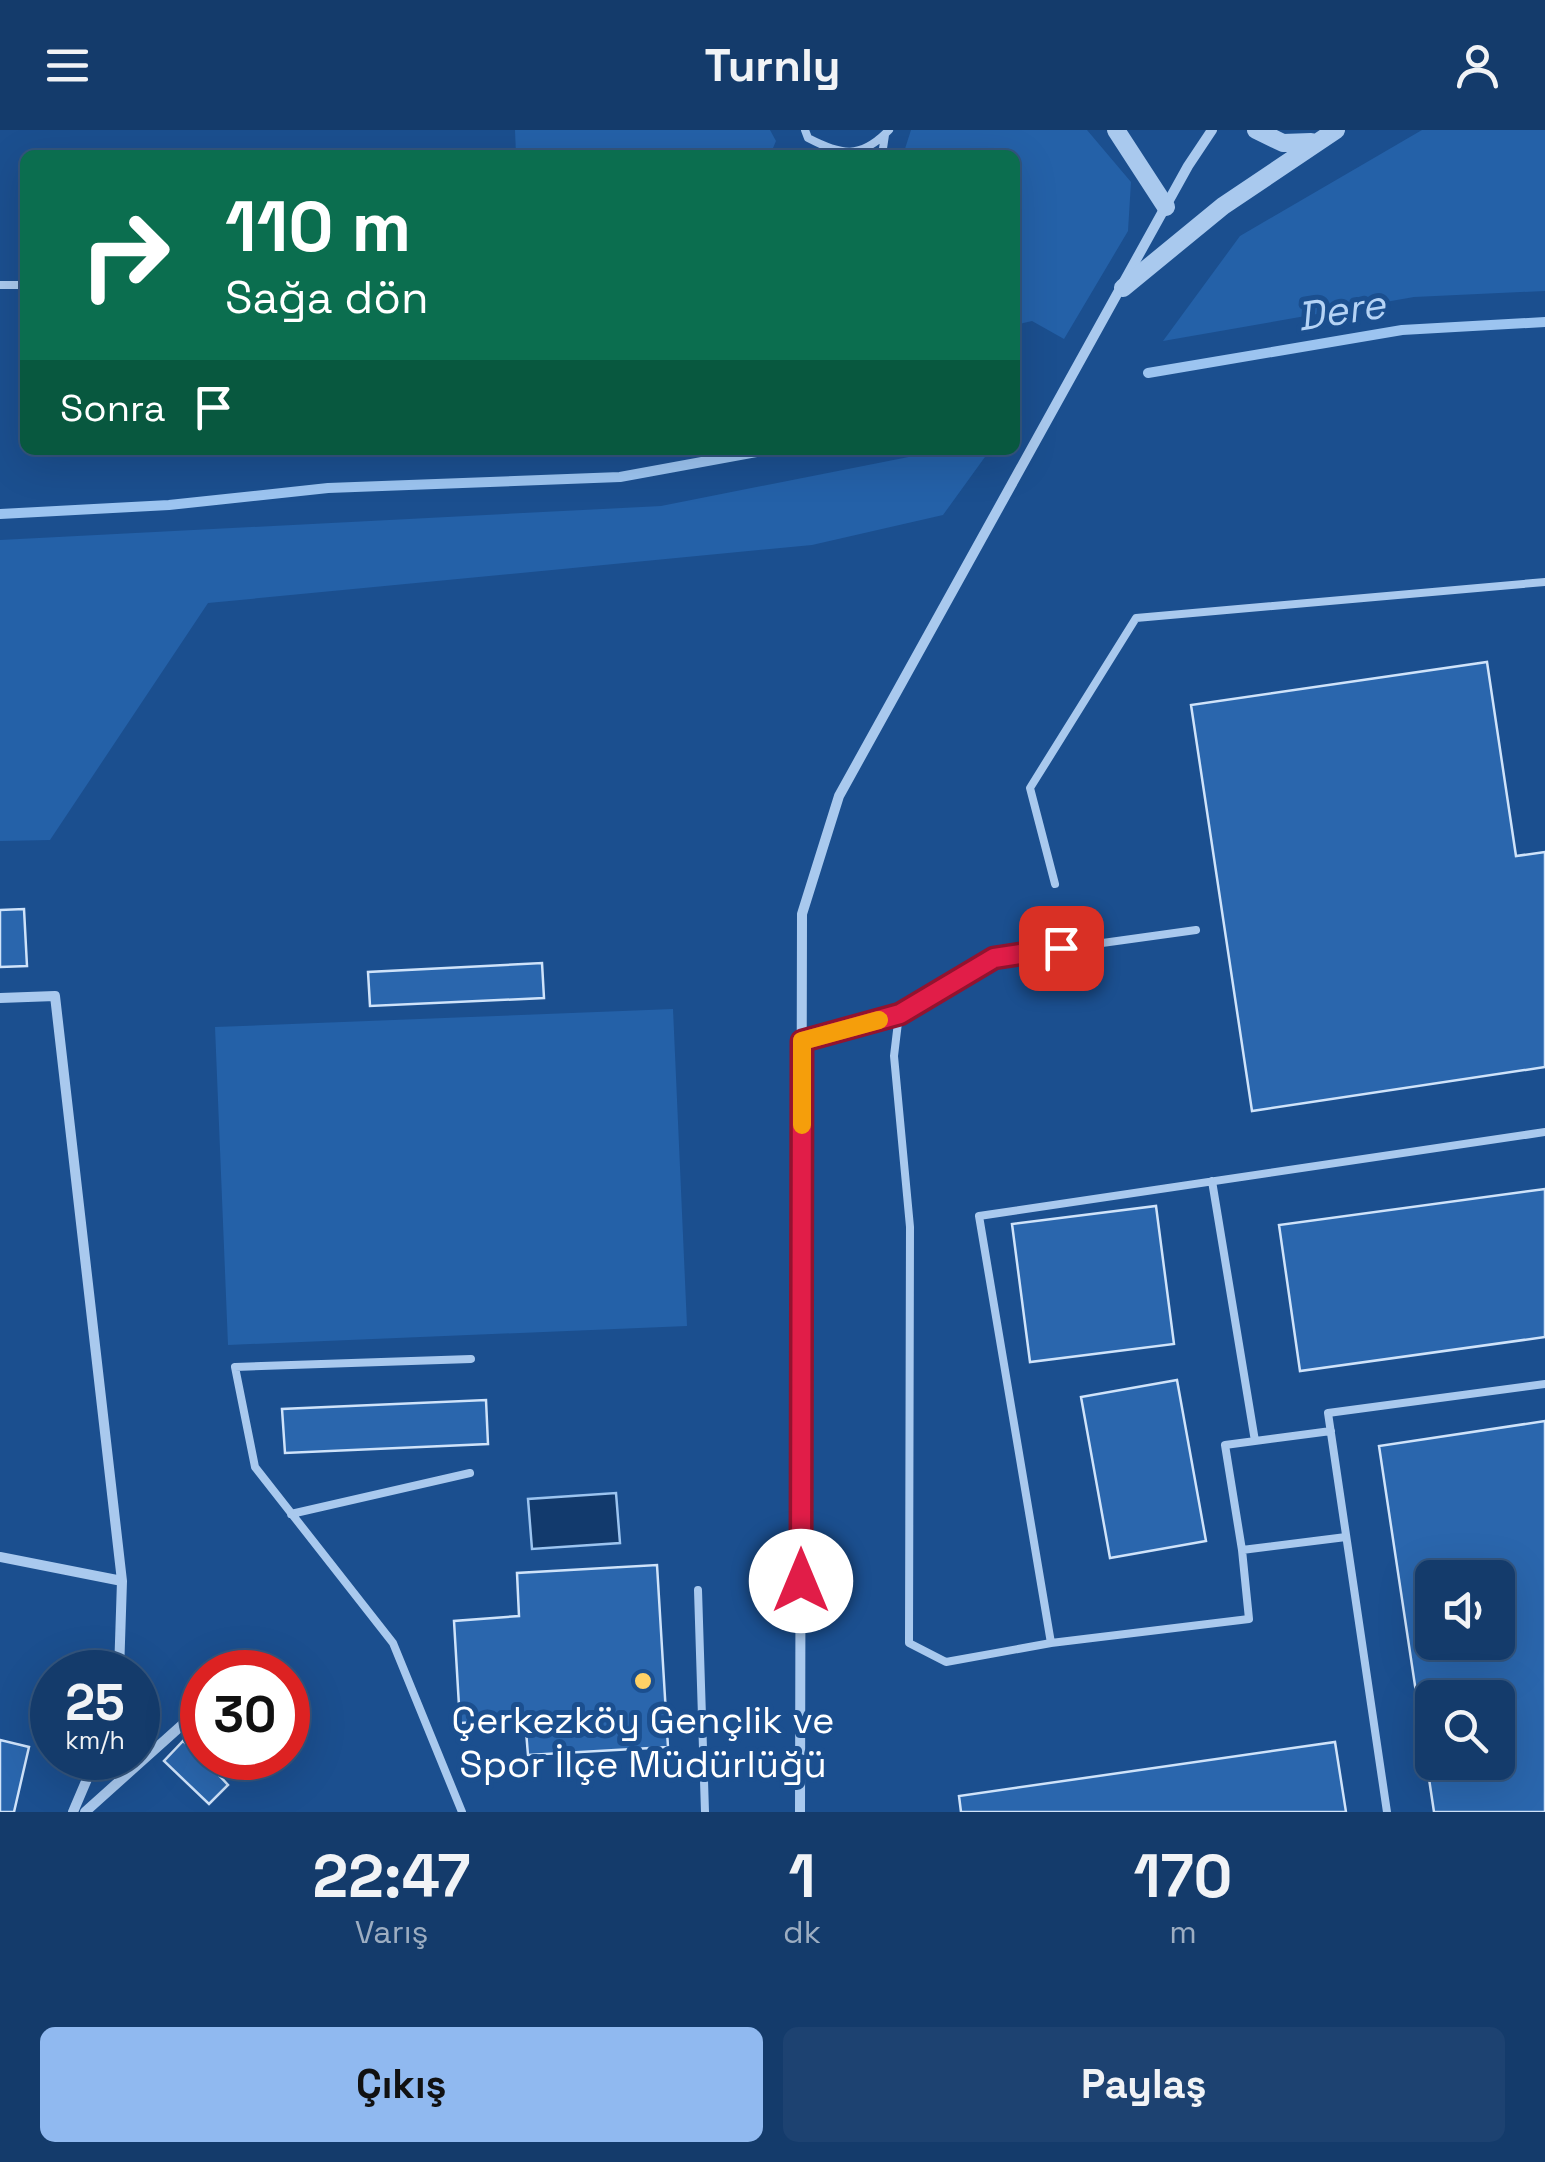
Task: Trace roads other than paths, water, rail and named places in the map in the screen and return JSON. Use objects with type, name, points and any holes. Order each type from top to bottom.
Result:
[{"type":"street","points":[[1116,130],[1166,207]]},
{"type":"street","points":[[800,1812],[802,914],[839,796],[1212,130]]},
{"type":"street","points":[[1256,130],[1284,143],[1317,141]]},
{"type":"street","points":[[1123,288],[1224,206],[1336,130]]},
{"type":"street","points":[[0,998],[55,996],[122,1580],[120,1650]]},
{"type":"street","points":[[0,1556],[122,1580]]},
{"type":"street","points":[[84,1812],[180,1727]]},
{"type":"street","points":[[73,1812],[87,1780]]},
{"type":"lane","points":[[805,130],[808,138],[830,150]]},
{"type":"lane","points":[[858,150],[887,132]]},
{"type":"lane","points":[[1055,884],[1030,788],[1136,618],[1545,582]]},
{"type":"lane","points":[[802,1041],[900,1014],[994,958],[1196,930]]},
{"type":"lane","points":[[900,1014],[894,1056],[910,1227],[910,1643],[946,1662],[1051,1643],[1249,1619],[1225,1445],[1331,1431]]},
{"type":"lane","points":[[1051,1643],[979,1216],[1545,1132]]},
{"type":"lane","points":[[1212,1182],[1255,1441]]},
{"type":"lane","points":[[462,1812],[393,1643],[255,1468],[236,1366],[472,1358]]},
{"type":"lane","points":[[1387,1812],[1328,1414],[1545,1384]]},
{"type":"lane","points":[[292,1514],[470,1473]]},
{"type":"lane","points":[[1242,1550],[1346,1537]]},
{"type":"lane","points":[[698,1590],[706,1812]]},
{"type":"waterway","name":"Dere","points":[[1148,373],[1402,330],[1545,322]]},
{"type":"waterway","points":[[0,514],[169,505],[328,488],[620,477],[740,455]]},
{"type":"place","name":"Çerkezköy Gençlik ve Spor İlçe Müdürlüğü","points":[[643,1681]]}]
